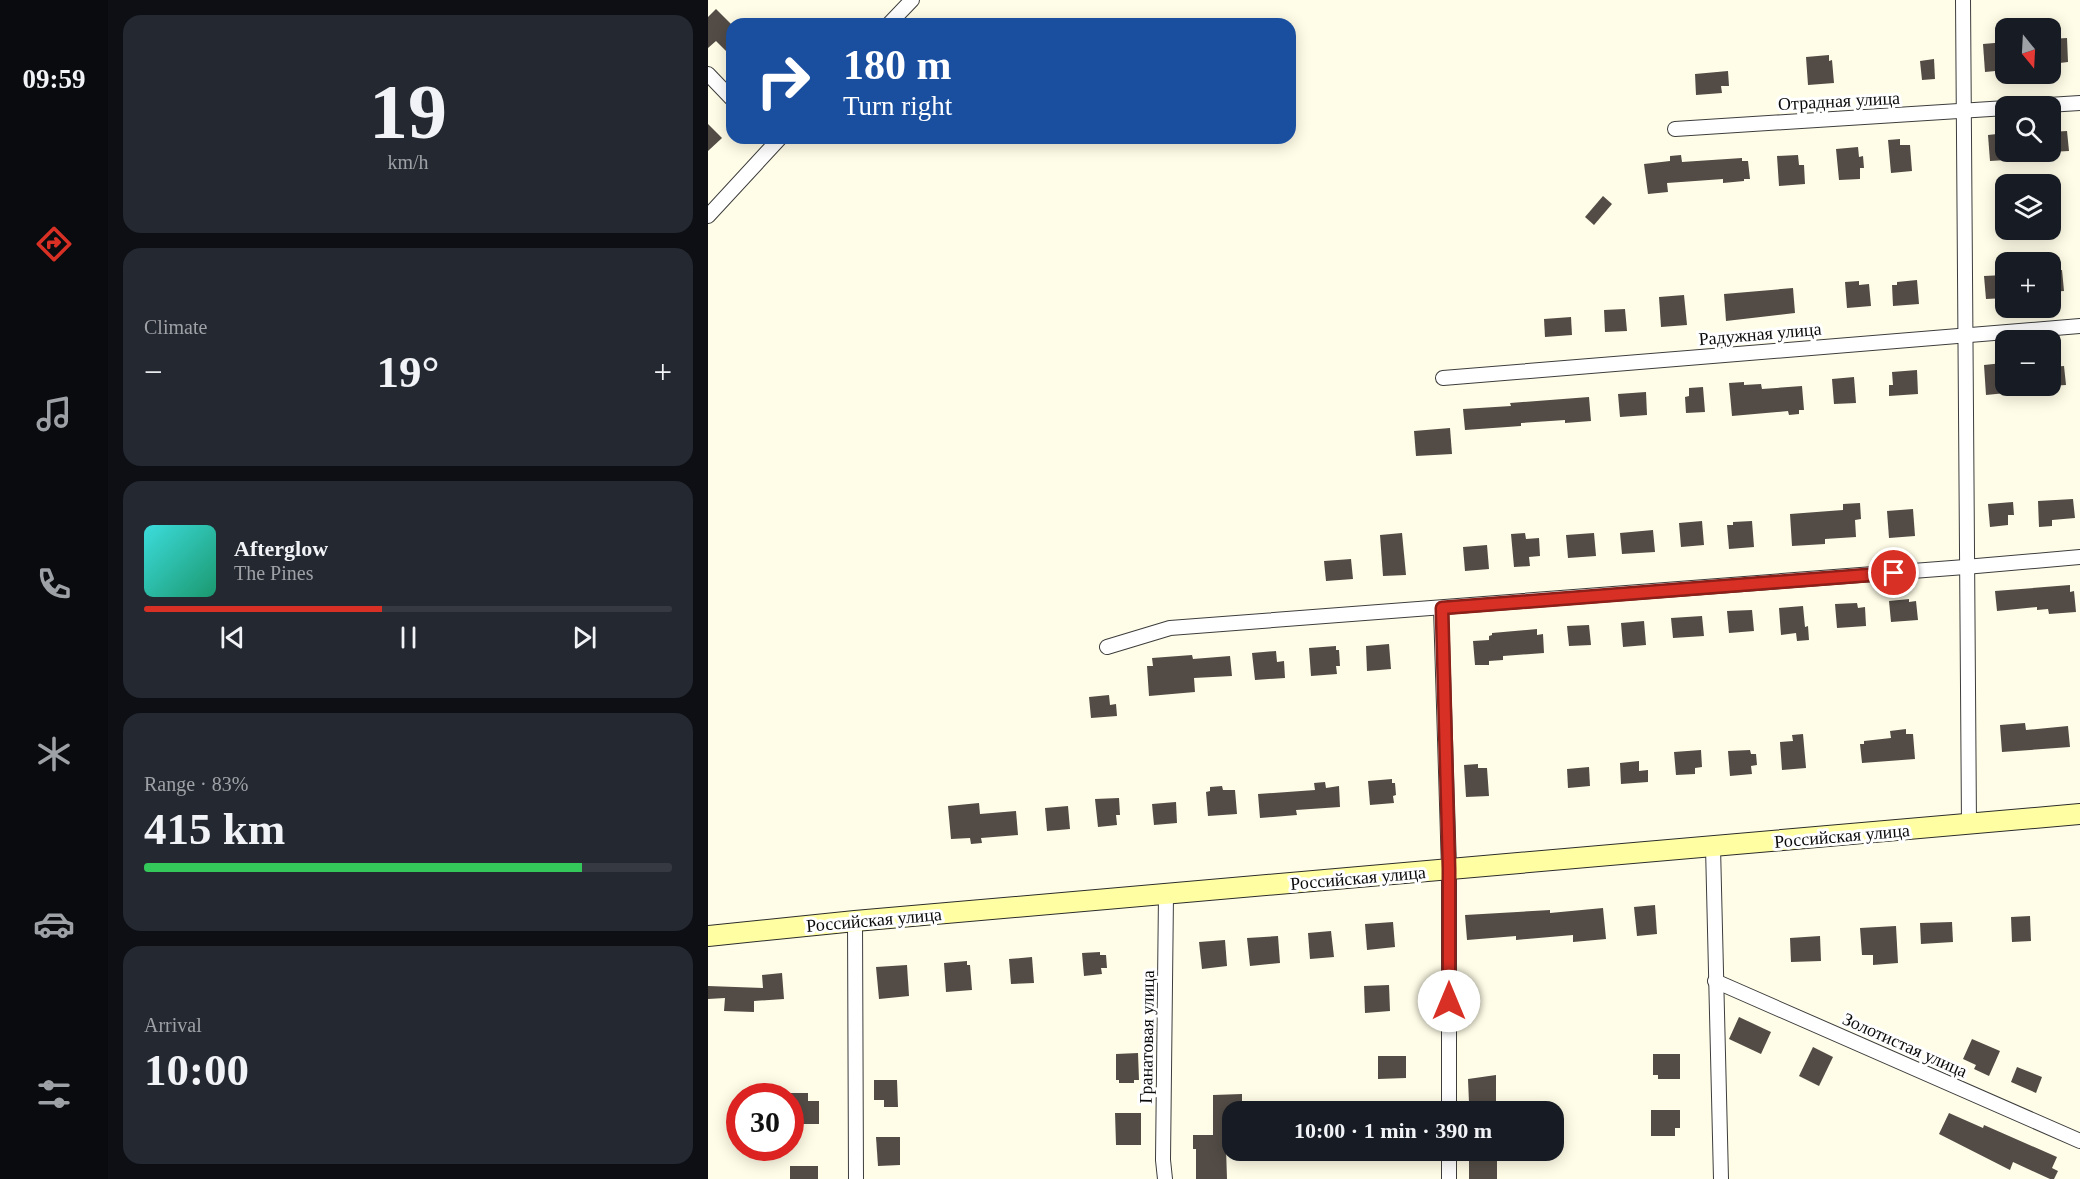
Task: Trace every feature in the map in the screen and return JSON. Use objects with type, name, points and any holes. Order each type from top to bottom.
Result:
[{"type":"main road","name":"Российская улица","points":[[708,936],[855,921],[2080,814]]},
{"type":"street","points":[[895,18],[912,0]]},
{"type":"street","points":[[1963,0],[1965,567],[1969,825]]},
{"type":"street","points":[[708,74],[726,93]]},
{"type":"street","points":[[2061,104],[2080,103]]},
{"type":"street","name":"Отрадная улица","points":[[1676,129],[1995,109]]},
{"type":"street","points":[[708,216],[771,144]]},
{"type":"street","name":"Радужная улица","points":[[1443,378],[2080,326]]},
{"type":"street","points":[[1107,647],[1170,628],[2080,557]]},
{"type":"street","points":[[1442,608],[1449,869],[1449,1101]]},
{"type":"street","points":[[1713,847],[1721,1179]]},
{"type":"street","name":"Гранатовая улица","points":[[1165,1179],[1163,1160],[1166,895]]},
{"type":"street","points":[[855,921],[856,1179]]},
{"type":"street","name":"Золотистая улица","points":[[1715,981],[2080,1141]]},
{"type":"street","points":[[1449,1161],[1449,1179]]},
{"type":"building","points":[[716,9],[726,19],[726,51],[716,41],[708,48],[708,17]]},
{"type":"building","points":[[2061,38],[2067,38],[2068,62],[2061,63]]},
{"type":"building","points":[[1995,43],[1995,71],[1985,72],[1983,44]]},
{"type":"building","points":[[1829,55],[1829,61],[1832,60],[1834,83],[1808,85],[1806,57]]},
{"type":"building","points":[[1934,59],[1935,79],[1922,80],[1920,61]]},
{"type":"building","points":[[1728,71],[1729,86],[1721,86],[1722,93],[1696,95],[1695,74]]},
{"type":"building","points":[[708,124],[722,138],[708,151]]},
{"type":"building","points":[[2061,131],[2067,131],[2069,151],[2061,151]]},
{"type":"building","points":[[1995,134],[1995,161],[1990,161],[1988,135]]},
{"type":"building","points":[[1900,139],[1900,145],[1910,145],[1912,171],[1891,173],[1888,140]]},
{"type":"building","points":[[1858,147],[1859,157],[1863,156],[1864,168],[1860,168],[1860,179],[1839,180],[1836,149]]},
{"type":"building","points":[[1681,155],[1682,162],[1742,158],[1742,161],[1748,161],[1750,179],[1723,183],[1723,179],[1667,183],[1668,192],[1648,194],[1644,164],[1670,161],[1670,156]]},
{"type":"building","points":[[1798,155],[1799,165],[1804,165],[1805,184],[1779,186],[1777,156]]},
{"type":"building","points":[[1603,196],[1612,204],[1594,225],[1585,217]]},
{"type":"building","points":[[2061,270],[2064,291],[2061,291]]},
{"type":"building","points":[[1995,275],[1995,299],[1986,299],[1984,276]]},
{"type":"building","points":[[1917,280],[1919,304],[1893,306],[1892,285],[1897,285],[1897,282]]},
{"type":"building","points":[[1859,281],[1859,285],[1869,284],[1871,306],[1847,308],[1845,282]]},
{"type":"building","points":[[1793,288],[1795,313],[1726,321],[1724,294]]},
{"type":"building","points":[[1684,295],[1687,325],[1661,327],[1659,297]]},
{"type":"building","points":[[1625,309],[1627,331],[1605,332],[1604,310]]},
{"type":"building","points":[[1571,317],[1572,335],[1545,337],[1544,319]]},
{"type":"building","points":[[1995,364],[1995,394],[1986,395],[1984,365]]},
{"type":"building","points":[[2061,366],[2064,366],[2066,385],[2061,385]]},
{"type":"building","points":[[1917,370],[1918,394],[1889,396],[1889,385],[1893,385],[1892,372]]},
{"type":"building","points":[[1854,377],[1856,403],[1834,404],[1832,379]]},
{"type":"building","points":[[1744,382],[1744,385],[1761,384],[1762,389],[1802,386],[1804,410],[1799,410],[1799,414],[1789,415],[1788,411],[1732,416],[1729,383]]},
{"type":"building","points":[[1703,387],[1705,412],[1686,413],[1685,397],[1689,396],[1689,388]]},
{"type":"building","points":[[1646,392],[1647,415],[1620,417],[1618,394]]},
{"type":"building","points":[[1589,397],[1591,421],[1521,423],[1521,426],[1465,430],[1463,409]]},
{"type":"building","points":[[1450,428],[1452,454],[1416,456],[1414,431]]},
{"type":"building","points":[[2073,499],[2075,518],[2052,520],[2052,526],[2039,527],[2038,501]]},
{"type":"building","points":[[2013,502],[2014,515],[2008,515],[2008,525],[1990,527],[1988,504]]},
{"type":"building","points":[[1860,503],[1861,519],[1855,520],[1856,537],[1825,539],[1825,544],[1792,546],[1790,514],[1843,510],[1843,504]]},
{"type":"building","points":[[1913,509],[1915,536],[1889,538],[1887,511]]},
{"type":"building","points":[[1702,521],[1704,545],[1681,547],[1679,523]]},
{"type":"building","points":[[1752,521],[1754,547],[1729,549],[1727,525],[1733,525],[1733,522]]},
{"type":"building","points":[[1653,530],[1655,552],[1622,554],[1620,533]]},
{"type":"building","points":[[1402,533],[1406,575],[1383,576],[1380,535]]},
{"type":"building","points":[[1525,533],[1526,539],[1539,538],[1540,556],[1529,557],[1530,566],[1514,567],[1511,534]]},
{"type":"building","points":[[1594,533],[1596,556],[1568,558],[1566,535]]},
{"type":"building","points":[[1487,545],[1489,569],[1465,571],[1463,547]]},
{"type":"building","points":[[1351,559],[1353,579],[1326,581],[1324,561]]},
{"type":"building","points":[[2070,585],[2070,592],[2074,591],[2076,612],[2049,614],[2048,609],[2037,610],[2037,607],[1997,611],[1995,591]]},
{"type":"building","points":[[1909,599],[1909,602],[1916,601],[1918,620],[1891,622],[1889,601]]},
{"type":"building","points":[[1857,603],[1858,608],[1865,607],[1866,626],[1837,628],[1835,604]]},
{"type":"building","points":[[1803,606],[1809,640],[1797,641],[1796,633],[1781,635],[1779,608]]},
{"type":"building","points":[[1752,610],[1754,631],[1729,633],[1727,611]]},
{"type":"building","points":[[1702,616],[1704,636],[1673,638],[1671,618]]},
{"type":"building","points":[[1644,621],[1646,645],[1623,647],[1621,623]]},
{"type":"building","points":[[1589,625],[1591,645],[1569,646],[1567,626]]},
{"type":"building","points":[[1537,629],[1537,635],[1543,634],[1544,653],[1503,656],[1503,660],[1489,661],[1489,665],[1475,665],[1473,641],[1489,640],[1492,633]]},
{"type":"building","points":[[1389,644],[1391,669],[1367,671],[1366,646]]},
{"type":"building","points":[[1336,646],[1336,650],[1339,650],[1340,666],[1336,666],[1337,674],[1311,676],[1309,648]]},
{"type":"building","points":[[1276,651],[1277,662],[1284,661],[1285,678],[1255,680],[1252,653]]},
{"type":"building","points":[[1192,655],[1193,659],[1230,656],[1232,676],[1194,678],[1195,692],[1149,696],[1147,666],[1153,666],[1152,658]]},
{"type":"building","points":[[1109,695],[1110,705],[1116,704],[1117,716],[1091,718],[1089,697]]},
{"type":"building","points":[[2025,723],[2026,730],[2068,726],[2070,747],[2002,752],[2000,725]]},
{"type":"building","points":[[1906,729],[1906,734],[1913,734],[1915,759],[1862,763],[1860,744],[1864,744],[1864,741],[1891,738],[1890,731]]},
{"type":"building","points":[[1803,734],[1806,768],[1782,770],[1780,742],[1793,741],[1792,735]]},
{"type":"building","points":[[1701,750],[1702,767],[1695,768],[1695,774],[1676,775],[1674,752]]},
{"type":"building","points":[[1750,750],[1751,754],[1756,754],[1757,765],[1751,766],[1752,774],[1730,776],[1728,751]]},
{"type":"building","points":[[1639,761],[1639,771],[1648,770],[1648,782],[1621,784],[1620,763]]},
{"type":"building","points":[[1478,764],[1478,768],[1487,768],[1489,796],[1466,797],[1464,765]]},
{"type":"building","points":[[1589,767],[1590,786],[1568,788],[1567,769]]},
{"type":"building","points":[[1392,779],[1392,783],[1395,783],[1396,795],[1393,796],[1394,803],[1370,805],[1368,781]]},
{"type":"building","points":[[1325,782],[1326,788],[1339,786],[1340,807],[1296,810],[1297,815],[1260,818],[1258,794],[1315,790],[1314,783]]},
{"type":"building","points":[[1222,786],[1223,790],[1235,790],[1237,814],[1208,816],[1206,792],[1210,791],[1210,787]]},
{"type":"building","points":[[1119,798],[1120,815],[1116,815],[1117,825],[1098,827],[1095,799]]},
{"type":"building","points":[[1176,802],[1177,823],[1154,825],[1152,804]]},
{"type":"building","points":[[979,803],[980,814],[1016,811],[1018,835],[981,838],[982,843],[971,844],[970,838],[951,839],[948,806]]},
{"type":"building","points":[[1068,806],[1070,829],[1047,831],[1045,808]]},
{"type":"building","points":[[1655,905],[1657,934],[1637,936],[1634,907]]},
{"type":"building","points":[[1603,908],[1606,939],[1573,942],[1573,935],[1516,940],[1516,936],[1467,940],[1465,915],[1550,910],[1550,913]]},
{"type":"building","points":[[2030,916],[2031,941],[2012,942],[2011,917]]},
{"type":"building","points":[[1393,922],[1395,947],[1367,950],[1365,924]]},
{"type":"building","points":[[1952,922],[1953,942],[1921,944],[1920,923]]},
{"type":"building","points":[[1896,926],[1898,963],[1873,965],[1873,955],[1862,955],[1860,928]]},
{"type":"building","points":[[1331,931],[1334,957],[1310,959],[1308,933]]},
{"type":"building","points":[[1278,936],[1280,963],[1250,966],[1247,938]]},
{"type":"building","points":[[1820,936],[1821,961],[1791,962],[1790,938]]},
{"type":"building","points":[[1225,940],[1227,966],[1202,969],[1199,942]]},
{"type":"building","points":[[1100,952],[1100,955],[1106,955],[1107,968],[1101,968],[1102,974],[1084,976],[1082,953]]},
{"type":"building","points":[[1032,957],[1034,983],[1011,984],[1009,959]]},
{"type":"building","points":[[967,961],[967,965],[970,965],[972,990],[946,992],[944,963]]},
{"type":"building","points":[[907,965],[909,996],[879,999],[876,967]]},
{"type":"building","points":[[782,973],[784,999],[754,1001],[754,1012],[724,1011],[725,998],[708,999],[708,986],[763,988],[762,975]]},
{"type":"building","points":[[1389,985],[1390,1011],[1365,1013],[1364,986]]},
{"type":"building","points":[[1739,1017],[1771,1032],[1761,1054],[1729,1039]]},
{"type":"building","points":[[1972,1039],[2000,1051],[1989,1076],[1974,1069],[1976,1065],[1963,1059]]},
{"type":"building","points":[[1813,1047],[1833,1057],[1819,1086],[1799,1076]]},
{"type":"building","points":[[1138,1053],[1139,1080],[1134,1080],[1134,1083],[1119,1083],[1119,1080],[1116,1080],[1116,1054]]},
{"type":"building","points":[[1653,1054],[1680,1054],[1680,1079],[1658,1079],[1658,1075],[1653,1075]]},
{"type":"building","points":[[1378,1056],[1406,1056],[1406,1078],[1378,1079]]},
{"type":"building","points":[[2017,1067],[2042,1077],[2036,1093],[2011,1082]]},
{"type":"building","points":[[1496,1075],[1496,1101],[1469,1101],[1468,1079]]},
{"type":"building","points":[[874,1080],[897,1080],[898,1107],[884,1107],[884,1100],[874,1100]]},
{"type":"building","points":[[804,1093],[808,1093],[808,1101],[819,1101],[819,1124],[804,1124]]},
{"type":"building","points":[[1242,1094],[1242,1101],[1222,1101],[1222,1161],[1226,1161],[1227,1179],[1196,1179],[1196,1149],[1193,1149],[1193,1135],[1213,1135],[1213,1095]]},
{"type":"building","points":[[1651,1110],[1680,1110],[1680,1128],[1675,1128],[1675,1136],[1651,1136]]},
{"type":"building","points":[[1115,1113],[1141,1113],[1141,1145],[1116,1145]]},
{"type":"building","points":[[1949,1113],[1983,1128],[1984,1125],[2057,1157],[2052,1168],[2058,1171],[2054,1179],[2013,1162],[2010,1170],[1939,1134]]},
{"type":"building","points":[[876,1137],[900,1137],[900,1165],[878,1166]]},
{"type":"building","points":[[1469,1161],[1497,1161],[1497,1179],[1469,1179]]},
{"type":"building","points":[[790,1166],[818,1166],[818,1179],[790,1179]]},
{"type":"route","points":[[1449,1001],[1449,869],[1442,608],[1894,573]]}]
